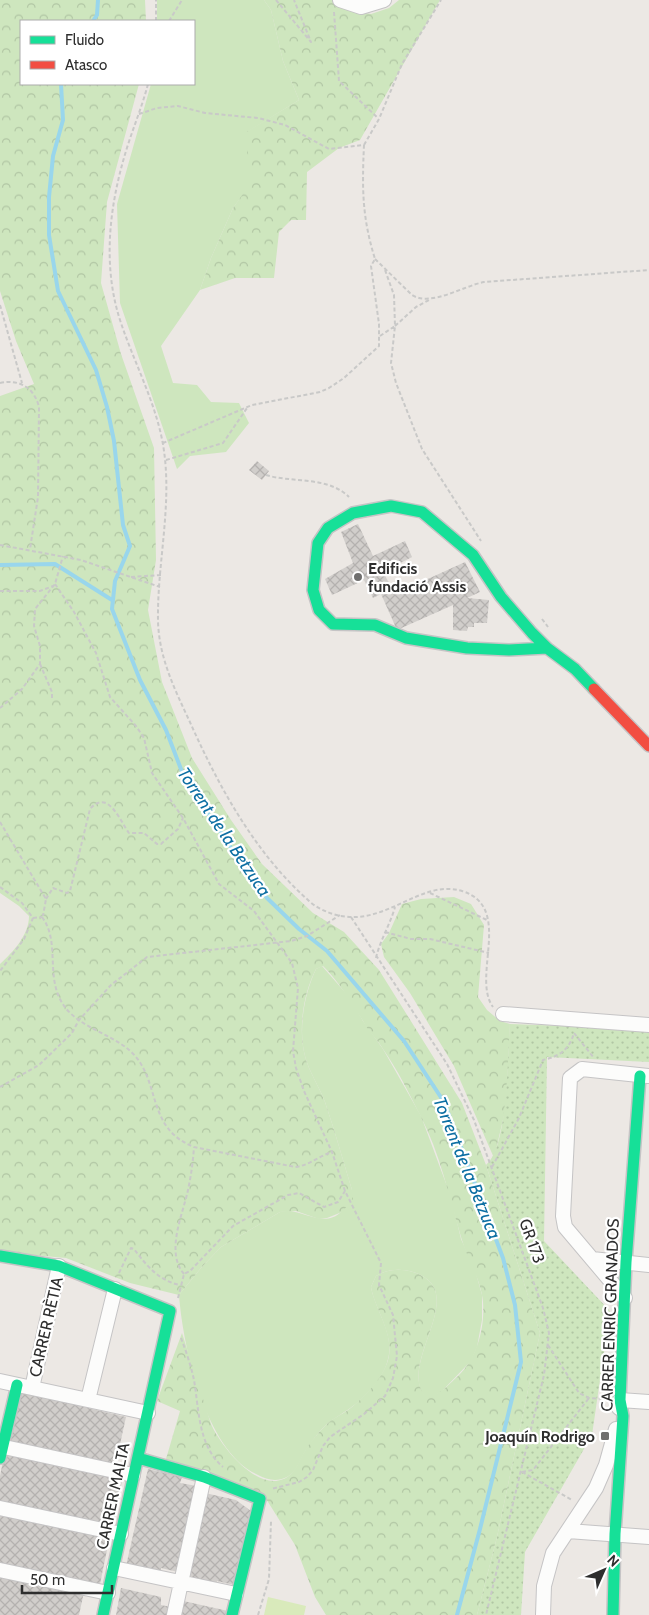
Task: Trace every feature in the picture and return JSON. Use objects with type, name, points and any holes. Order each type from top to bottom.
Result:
[{"type":"street","points":[[337,4],[361,7],[384,0]]},
{"type":"street","points":[[547,648],[508,650],[467,648],[406,638],[375,625],[352,622],[333,624],[320,610],[313,590],[318,543],[328,528],[353,513],[391,506],[422,512],[473,554],[501,597],[547,648],[575,669],[649,746]]},
{"type":"street","points":[[503,1014],[572,1026],[649,1025]]},
{"type":"street","points":[[625,1298],[564,1227],[570,1078],[582,1070],[644,1076]]},
{"type":"street","name":"CARRER ENRIC GRANADOS","points":[[613,1615],[615,1534],[623,1416],[620,1400],[626,1262],[644,1076]]},
{"type":"street","points":[[592,1259],[649,1265]]},
{"type":"street","points":[[1,1260],[59,1266],[115,1289],[174,1308]]},
{"type":"street","name":"CARRER RÈTIA","points":[[32,1388],[59,1266]]},
{"type":"street","points":[[88,1400],[115,1289]]},
{"type":"street","name":"CARRER MALTA","points":[[102,1615],[114,1568],[133,1475],[174,1308]]},
{"type":"street","points":[[0,1381],[148,1413]]},
{"type":"street","points":[[17,1385],[1,1450],[133,1475]]},
{"type":"street","points":[[543,1615],[544,1586],[553,1553],[585,1508],[606,1465],[616,1433],[620,1400],[649,1402]]},
{"type":"street","points":[[138,1458],[204,1477],[260,1498],[232,1615]]},
{"type":"street","points":[[174,1615],[204,1477]]},
{"type":"street","points":[[0,1508],[121,1534]]},
{"type":"street","points":[[568,1531],[649,1537]]},
{"type":"street","points":[[114,1568],[236,1594]]},
{"type":"street","points":[[0,1570],[108,1593]]},
{"type":"path","points":[[156,0],[156,20]]},
{"type":"path","points":[[169,20],[182,0]]},
{"type":"path","points":[[276,0],[310,42],[294,0]]},
{"type":"path","points":[[431,299],[417,298],[412,295],[375,259],[366,230],[362,198],[364,145],[379,119],[402,64],[441,0]]},
{"type":"path","points":[[337,4],[339,82],[379,119]]},
{"type":"path","points":[[148,85],[115,194],[110,230],[110,264],[116,305],[121,323],[163,443],[165,460],[162,575],[158,620],[164,662],[192,727],[223,789],[253,836],[286,877],[314,905],[340,916],[351,917],[364,918],[430,893],[450,890],[467,893],[481,905],[488,921],[490,930],[486,981],[487,996],[493,1007],[503,1014]]},
{"type":"path","points":[[139,114],[157,108],[178,106],[205,113],[258,118],[285,125],[328,148],[364,145]]},
{"type":"path","points":[[163,443],[249,406],[320,392],[344,378],[379,346],[380,336],[371,266],[375,259]]},
{"type":"path","points":[[385,270],[394,295],[395,326],[391,363],[396,383],[417,436]]},
{"type":"path","points":[[380,336],[395,326],[416,306],[467,286],[484,282],[649,270]]},
{"type":"path","points":[[0,305],[22,383],[36,398],[39,416],[38,497],[30,549]]},
{"type":"path","points":[[0,383],[9,381],[22,383]]},
{"type":"path","points":[[165,460],[223,443],[249,406]]},
{"type":"path","points":[[266,474],[276,478],[306,480],[342,490],[351,499],[353,513]]},
{"type":"path","points":[[0,545],[30,549],[94,563],[160,588]]},
{"type":"path","points":[[52,700],[52,692],[40,664],[40,646],[34,626],[35,609],[55,584],[64,556]]},
{"type":"path","points":[[131,577],[162,575]]},
{"type":"path","points":[[0,591],[40,592],[55,584]]},
{"type":"path","points":[[55,584],[74,612],[96,653],[110,697],[140,731],[146,746],[152,773],[183,818],[219,884],[254,911],[292,963],[297,979],[293,1051],[296,1068],[304,1092],[332,1152],[345,1191],[380,1263],[380,1285],[393,1315],[397,1356],[393,1378],[385,1396],[335,1434],[323,1446],[313,1470],[307,1477],[299,1482],[271,1489],[269,1486]]},
{"type":"path","points":[[0,708],[22,689],[40,664]]},
{"type":"path","points":[[183,818],[178,828],[161,844],[156,844],[144,833],[129,833],[117,812],[109,805],[102,802],[94,804],[90,809],[70,891],[67,893],[53,888],[46,899],[42,917],[51,929],[52,967],[56,991],[67,1010],[80,1020],[128,1048],[142,1064],[153,1100],[165,1123],[184,1143],[194,1147],[295,1166],[305,1166],[316,1157],[332,1152]]},
{"type":"path","points":[[0,822],[3,831],[46,899]]},
{"type":"path","points":[[0,887],[22,903],[33,918]]},
{"type":"path","points":[[430,893],[488,921]]},
{"type":"path","points":[[376,958],[379,944],[395,907]]},
{"type":"path","points":[[0,1087],[39,1065],[72,1033],[80,1020],[111,985],[147,957],[291,940],[307,936],[340,916]]},
{"type":"path","points":[[33,918],[42,917]]},
{"type":"path","name":"GR 173","points":[[351,917],[454,1076],[492,1167],[543,1308],[548,1332],[544,1375],[486,1615]]},
{"type":"path","points":[[0,970],[24,939],[33,918]]},
{"type":"path","points":[[385,932],[411,939],[430,939],[488,953]]},
{"type":"path","points":[[492,1167],[519,1118],[543,1060],[561,1054],[570,1044],[572,1026]]},
{"type":"path","points":[[572,1026],[583,1033]]},
{"type":"path","points":[[572,1026],[605,1071]]},
{"type":"path","points":[[184,1274],[177,1261],[177,1236],[188,1191],[194,1147]]},
{"type":"path","points":[[174,1308],[184,1274],[190,1271],[234,1226],[288,1195],[299,1193],[324,1207],[338,1202],[345,1191]]},
{"type":"path","points":[[118,1275],[131,1248],[158,1276],[168,1283],[180,1285]]},
{"type":"path","points":[[176,1332],[181,1339],[193,1377],[204,1437],[215,1460],[228,1469]]},
{"type":"path","points":[[522,1472],[533,1470],[589,1398],[579,1393],[548,1345]]},
{"type":"path","points":[[522,1472],[585,1508]]},
{"type":"path","points":[[258,1615],[269,1579],[271,1516]]},
{"type":"green space","points":[[0,0],[145,0],[146,20],[20,20],[20,85],[139,85],[107,202],[101,283],[121,354],[154,448],[156,560],[148,610],[162,682],[192,758],[231,820],[262,864],[313,913],[344,932],[379,970],[462,1103],[486,1165],[540,1333],[497,1537],[477,1615],[326,1615],[315,1597],[295,1545],[263,1494],[166,1459],[180,1411],[157,1401],[182,1333],[211,1424],[216,1434],[233,1457],[244,1467],[256,1476],[268,1480],[280,1480],[291,1474],[318,1434],[329,1422],[360,1400],[386,1367],[389,1341],[371,1287],[376,1276],[394,1270],[413,1272],[430,1281],[436,1295],[436,1311],[420,1365],[419,1382],[425,1396],[439,1392],[459,1375],[471,1360],[478,1342],[483,1322],[482,1294],[464,1245],[427,1129],[381,1045],[367,1028],[340,986],[323,966],[316,969],[308,989],[303,1012],[302,1035],[307,1062],[325,1102],[352,1190],[353,1199],[342,1212],[319,1219],[296,1211],[280,1212],[221,1247],[179,1295],[130,1283],[66,1258],[0,1252],[0,964],[15,949],[23,936],[29,916],[19,906],[0,893],[0,396],[34,384],[16,341],[0,291]]},
{"type":"green space","points":[[157,0],[264,0],[271,10],[283,61],[299,100],[247,132],[250,185],[233,208],[211,258],[200,290],[161,346],[173,383],[197,385],[211,402],[239,403],[249,423],[226,452],[190,456],[177,469],[120,303],[117,204],[151,85],[195,85],[195,20],[157,20]]},
{"type":"green space","points":[[264,0],[332,0],[347,10],[371,14],[389,8],[399,0],[440,0],[360,140],[339,148],[307,172],[306,220],[291,220],[279,232],[274,278],[235,278],[200,290],[211,258],[233,208],[249,185],[246,132],[299,100],[283,61],[271,10]]},
{"type":"green space","points":[[454,897],[471,904],[484,925],[478,997],[487,1010],[500,1021],[510,1024],[506,1107],[494,1158],[454,1066],[410,993],[384,957],[381,944],[389,933],[402,904],[421,899]]},
{"type":"green space","points":[[322,966],[350,998],[363,1021],[383,1049],[421,1116],[451,1197],[461,1239],[475,1270],[482,1295],[482,1320],[477,1347],[471,1361],[441,1392],[425,1397],[419,1382],[420,1365],[436,1311],[436,1295],[430,1281],[413,1272],[394,1270],[376,1276],[371,1287],[389,1340],[386,1366],[373,1387],[361,1399],[321,1430],[308,1447],[296,1469],[290,1475],[280,1480],[272,1480],[258,1475],[240,1463],[224,1445],[211,1422],[200,1396],[192,1369],[181,1317],[179,1295],[221,1247],[280,1212],[295,1212],[326,1219],[334,1217],[341,1212],[352,1190],[325,1102],[309,1068],[303,1046],[302,1024],[305,1001],[316,969]]},
{"type":"green space","points":[[510,1024],[649,1029],[649,1062],[547,1057],[544,1241],[610,1311],[592,1435],[525,1552],[521,1615],[477,1615],[497,1537],[540,1333],[486,1165],[494,1155],[503,1120]]},
{"type":"green space","points":[[268,1597],[306,1606],[304,1615],[264,1615]]},
{"type":"building","points":[[257,461],[269,471],[262,480],[249,470]]},
{"type":"building","name":"Edificis fundació Assis","points":[[358,524],[373,556],[405,541],[412,557],[383,572],[395,594],[465,562],[480,592],[467,598],[489,600],[487,623],[474,623],[474,627],[468,627],[467,631],[453,630],[453,605],[397,630],[381,594],[373,598],[364,580],[332,595],[325,579],[353,563],[341,532]]},
{"type":"building","points":[[21,1392],[126,1417],[115,1467],[9,1442]]},
{"type":"building","points":[[5,1451],[123,1476],[113,1527],[0,1503],[0,1476]]},
{"type":"building","points":[[148,1469],[182,1477],[180,1483],[197,1486],[178,1572],[161,1568],[160,1573],[126,1566]]},
{"type":"building","points":[[205,1493],[236,1500],[251,1511],[234,1585],[217,1581],[216,1585],[186,1578]]},
{"type":"building","points":[[0,1512],[110,1535],[100,1584],[0,1563]]},
{"type":"building","points":[[0,1575],[84,1592],[79,1615],[0,1615]]},
{"type":"building","points":[[121,1588],[161,1597],[161,1605],[171,1607],[169,1615],[116,1615]]},
{"type":"building","points":[[179,1600],[228,1611],[227,1615],[175,1615]]},
{"type":"waterway","name":"Torrent de la Betzuca","points":[[94,20],[97,15],[98,0]]},
{"type":"waterway","name":"Torrent de la Betzuca","points":[[61,85],[63,120],[53,156],[49,197],[49,235],[58,291],[96,370],[107,407],[114,441],[123,525],[130,546],[115,581],[112,609],[140,680],[166,730],[184,777],[241,863],[267,898],[299,929],[327,951],[404,1041],[444,1102],[503,1258],[515,1305],[521,1362],[457,1615]]},
{"type":"waterway","points":[[0,565],[55,564],[112,600]]},
{"type":"traffic: fast","points":[[547,648],[509,650],[467,648],[406,638],[375,625],[333,624],[319,610],[313,590],[318,543],[328,528],[353,513],[391,506],[422,512],[473,555],[501,597],[532,633],[547,648],[575,669],[594,689]]},
{"type":"traffic: fast","points":[[613,1615],[615,1534],[623,1416],[620,1400],[626,1262],[640,1076]]},
{"type":"traffic: fast","points":[[0,1256],[59,1266],[170,1311],[103,1615]]},
{"type":"traffic: fast","points":[[0,1458],[17,1385]]},
{"type":"traffic: fast","points":[[138,1458],[204,1477],[260,1499],[232,1615]]},
{"type":"traffic: jam","points":[[594,689],[649,746]]},
{"type":"place","name":"Edificis fundació Assis","points":[[358,577]]},
{"type":"place","name":"Joaquín Rodrigo","points":[[605,1436]]}]
